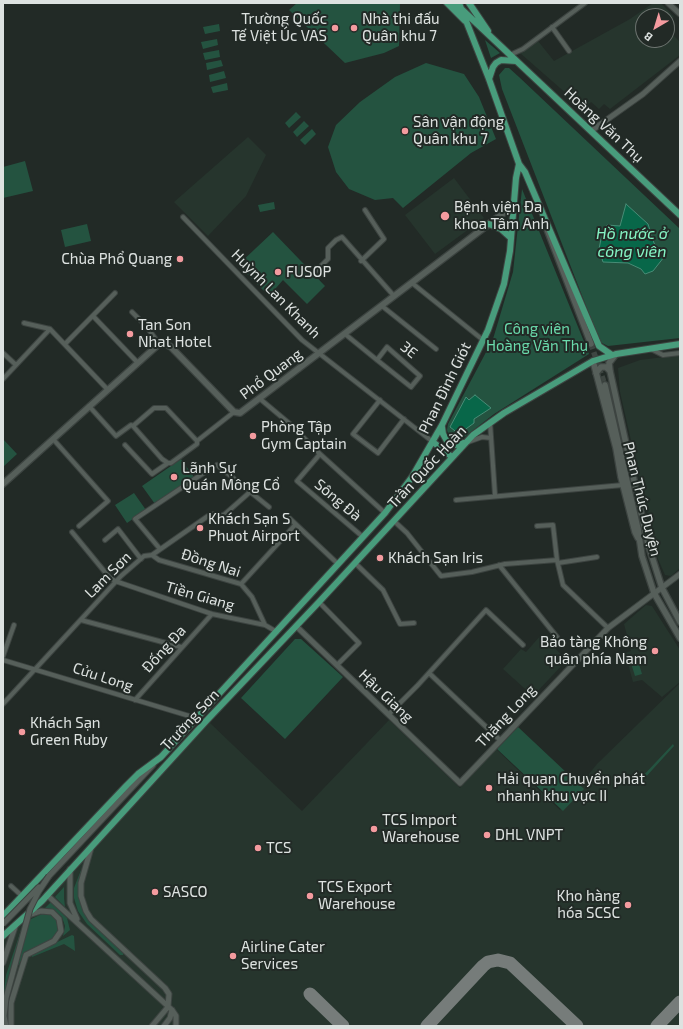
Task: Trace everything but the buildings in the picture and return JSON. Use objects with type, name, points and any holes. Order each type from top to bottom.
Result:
[{"type":"main road","points":[[447,3],[467,23]]},
{"type":"main road","points":[[455,3],[498,43]]},
{"type":"main road","points":[[459,3],[463,10]]},
{"type":"main road","points":[[469,3],[498,43]]},
{"type":"main road","name":"Phan Đình Giót","points":[[385,513],[412,478],[442,425],[483,340],[504,284],[511,238],[516,178],[519,164],[463,10]]},
{"type":"main road","name":"Hoàng Văn Thụ","points":[[498,43],[680,215]]},
{"type":"main road","points":[[489,79],[492,67],[496,63],[501,60],[516,60]]},
{"type":"main road","points":[[519,164],[525,172],[599,346],[614,354],[609,363],[610,371]]},
{"type":"main road","name":"Phổ Quang","points":[[159,344],[164,343],[171,347],[234,412],[240,413],[514,205]]},
{"type":"main road","points":[[538,205],[550,241],[591,344]]},
{"type":"main road","points":[[489,224],[501,229],[511,238]]},
{"type":"main road","points":[[3,484],[159,344]]},
{"type":"main road","name":"Trần Quốc Hoàn","points":[[394,521],[464,443],[490,422],[593,362],[614,354],[680,344]]},
{"type":"main road","name":"Phan Thúc Duyện","points":[[593,362],[616,448],[623,485],[635,532],[640,542],[642,556],[654,593],[680,638]]},
{"type":"main road","points":[[596,374],[601,368],[606,367],[610,371]]},
{"type":"main road","name":"Phan Thúc Duyện","points":[[610,371],[642,522],[662,588],[680,622]]},
{"type":"main road","points":[[605,385],[640,542]]},
{"type":"main road","points":[[442,425],[443,434],[447,441],[456,445],[464,443]]},
{"type":"main road","points":[[433,442],[452,456]]},
{"type":"main road","name":"Trường Sơn","points":[[3,916],[34,883],[46,874],[138,774],[161,757],[385,513]]},
{"type":"main road","name":"Trường Sơn","points":[[3,936],[26,917],[92,844],[394,521]]},
{"type":"main road","points":[[46,874],[56,885]]},
{"type":"main road","points":[[34,883],[47,894]]},
{"type":"street","points":[[510,55],[523,49],[585,3]]},
{"type":"street","points":[[668,3],[680,14]]},
{"type":"street","points":[[552,27],[569,51]]},
{"type":"street","points":[[591,131],[643,94],[680,61]]},
{"type":"street","points":[[361,261],[384,239],[365,210]]},
{"type":"street","name":"Huỳnh Lan Khanh","points":[[183,217],[302,340],[433,442]]},
{"type":"street","points":[[316,272],[328,259],[328,248],[340,237],[343,237],[361,261],[375,273],[394,296]]},
{"type":"street","points":[[412,283],[483,340]]},
{"type":"street","points":[[65,344],[115,293]]},
{"type":"street","points":[[382,306],[436,349]]},
{"type":"street","points":[[132,312],[147,327],[159,344]]},
{"type":"street","points":[[93,316],[138,363]]},
{"type":"street","points":[[24,323],[50,329],[108,390]]},
{"type":"street","points":[[3,379],[50,329]]},
{"type":"street","name":"3E","points":[[345,334],[377,360],[411,386],[420,376],[387,348],[377,360]]},
{"type":"street","name":"Trần Quốc Hoàn","points":[[649,348],[663,355],[680,353]]},
{"type":"street","points":[[3,353],[16,365]]},
{"type":"street","points":[[259,398],[290,424],[320,454],[385,513]]},
{"type":"street","points":[[380,400],[353,434],[378,453],[404,420]]},
{"type":"street","points":[[89,406],[116,436],[131,425],[133,426],[154,408],[162,407],[172,413],[197,441]]},
{"type":"street","points":[[125,445],[152,474],[197,444],[197,441],[234,412]]},
{"type":"street","points":[[490,422],[495,495]]},
{"type":"street","points":[[133,426],[168,463]]},
{"type":"street","points":[[464,443],[480,437],[491,438]]},
{"type":"street","points":[[53,439],[108,502],[79,526]]},
{"type":"street","name":"Sông Đà","points":[[320,454],[296,482],[363,537]]},
{"type":"street","points":[[216,465],[269,507]]},
{"type":"street","points":[[160,549],[135,519],[211,468]]},
{"type":"street","points":[[456,500],[495,495],[623,485]]},
{"type":"street","name":"Lam Sơn","points":[[3,704],[116,581],[144,556],[152,555],[208,516],[213,514],[221,516],[250,492]]},
{"type":"street","points":[[286,515],[338,564]]},
{"type":"street","points":[[394,521],[407,533],[441,576],[538,560],[557,562],[597,557]]},
{"type":"street","points":[[241,584],[296,525]]},
{"type":"street","points":[[537,526],[553,525],[557,562],[563,585],[608,628]]},
{"type":"street","points":[[105,540],[118,530],[141,559]]},
{"type":"street","points":[[72,532],[109,577],[116,581]]},
{"type":"street","name":"Đồng Nai","points":[[152,555],[160,560],[241,584],[252,597],[265,625]]},
{"type":"street","points":[[355,563],[383,590],[400,624],[414,622]]},
{"type":"street","points":[[498,566],[557,637]]},
{"type":"street","name":"Thăng Long","points":[[460,783],[608,628],[680,574]]},
{"type":"street","name":"Tiền Giang","points":[[116,581],[212,614],[265,625],[277,632]]},
{"type":"street","points":[[319,602],[359,643],[337,665]]},
{"type":"street","points":[[389,714],[429,673],[486,610],[523,645]]},
{"type":"street","name":"Đống Đa","points":[[135,700],[212,614]]},
{"type":"street","points":[[81,620],[181,647]]},
{"type":"street","points":[[3,656],[14,625]]},
{"type":"street","name":"Hậu Giang","points":[[296,626],[460,783]]},
{"type":"street","name":"Cửu Long","points":[[3,660],[196,718]]},
{"type":"street","points":[[429,673],[500,740]]},
{"type":"street","points":[[3,924],[46,874],[161,757]]},
{"type":"street","points":[[92,844],[81,883],[81,896],[84,908],[91,919],[165,988],[169,994],[170,1018],[164,1026]]},
{"type":"street","points":[[70,869],[70,903],[81,925]]},
{"type":"street","points":[[6,1026],[4,1016],[6,998],[30,909],[46,874]]},
{"type":"street","points":[[11,886],[22,896]]},
{"type":"street","points":[[47,894],[170,1008],[176,1016],[177,1024]]},
{"type":"street","points":[[11,1026],[11,1003],[24,959],[29,953],[57,940],[61,931],[59,919],[52,912],[40,911],[26,917]]},
{"type":"street","points":[[3,963],[15,927]]},
{"type":"street","points":[[152,1026],[170,1008]]},
{"type":"shaded area","points":[[653,3],[661,3],[666,8],[646,8]]},
{"type":"shaded area","points":[[635,16],[635,48],[675,48],[675,37],[680,42],[680,55],[610,109],[604,104],[599,109],[591,102],[584,109],[520,53],[538,41],[554,61]]},
{"type":"shaded area","points":[[248,137],[266,155],[246,196],[208,236],[174,202]]},
{"type":"shaded area","name":"Bệnh viện Đa khoa Tâm Anh","points":[[454,178],[484,218],[435,254],[405,215]]},
{"type":"shaded area","points":[[680,355],[680,568],[671,576],[665,575],[658,559],[620,392],[618,368],[640,360]]},
{"type":"shaded area","name":"Bảo tàng Không quân phía Nam","points":[[646,605],[652,606],[680,650],[680,682],[662,697],[642,680],[633,682],[625,653],[631,651],[624,624]]},
{"type":"shaded area","points":[[541,635],[567,660],[533,696],[503,669],[521,649],[526,652]]},
{"type":"shaded area","points":[[680,683],[680,1026],[3,1026],[3,937],[210,723],[302,811],[389,720],[460,788],[496,749],[560,810],[597,764]]},
{"type":"green space","name":"Nhà thi đấu Quân khu 7","points":[[297,3],[400,3],[399,46],[384,53],[345,63],[289,10]]},
{"type":"green space","points":[[219,24],[220,31],[205,34],[203,27]]},
{"type":"green space","points":[[217,39],[218,45],[203,49],[201,42]]},
{"type":"green space","points":[[485,40],[500,53],[491,58]]},
{"type":"green space","points":[[219,50],[220,57],[205,60],[203,53]]},
{"type":"green space","points":[[221,60],[223,66],[207,70],[206,63]]},
{"type":"green space","name":"Sân vận động Quân khu 7","points":[[426,63],[464,74],[479,97],[496,139],[471,153],[403,208],[393,198],[375,200],[349,189],[336,172],[328,147],[336,125],[360,102],[395,77]]},
{"type":"green space","name":"Công viên Hoàng Văn Thụ","points":[[505,68],[509,68],[519,77],[680,229],[680,338],[608,346],[600,342],[502,89],[499,75]]},
{"type":"green space","points":[[224,71],[226,78],[210,82],[209,75]]},
{"type":"green space","points":[[227,83],[228,90],[213,93],[211,87]]},
{"type":"green space","points":[[296,112],[301,117],[289,128],[285,123]]},
{"type":"green space","points":[[304,121],[309,126],[297,137],[293,132]]},
{"type":"green space","points":[[312,129],[316,134],[305,145],[300,140]]},
{"type":"green space","points":[[25,161],[33,191],[3,198],[3,167]]},
{"type":"green space","name":"Công viên Hoàng Văn Thụ","points":[[522,189],[589,354],[494,414],[462,439],[455,440],[449,436],[447,430],[448,424],[493,339],[513,272]]},
{"type":"green space","points":[[274,202],[275,209],[260,212],[258,205]]},
{"type":"green space","points":[[87,224],[91,241],[65,247],[61,230]]},
{"type":"green space","name":"FUSOP","points":[[273,232],[325,286],[307,304],[283,280],[269,296],[238,265]]},
{"type":"green space","points":[[3,439],[17,454],[3,467]]},
{"type":"green space","points":[[181,459],[194,477],[155,504],[142,486]]},
{"type":"green space","points":[[134,493],[146,510],[127,523],[115,505]]},
{"type":"green space","points":[[295,639],[301,639],[343,677],[285,739],[241,698]]},
{"type":"green space","points":[[637,658],[642,674],[635,676],[630,660]]},
{"type":"green space","points":[[518,727],[584,789],[563,811],[497,749]]},
{"type":"green space","points":[[673,744],[674,746],[643,780],[641,778]]},
{"type":"green space","points":[[81,870],[78,883],[78,896],[84,913],[90,921],[124,953],[123,955],[120,955],[87,924],[78,911],[74,898],[74,888]]},
{"type":"green space","points":[[64,887],[64,898],[65,907],[55,897]]},
{"type":"green space","points":[[51,902],[67,918],[70,930],[63,936],[65,926],[62,917],[54,910],[45,908]]},
{"type":"green space","points":[[44,913],[51,915],[56,919],[59,932],[52,940],[25,952],[19,965],[14,963],[3,999],[6,975],[21,930],[29,920]]},
{"type":"green space","points":[[72,935],[74,936],[75,951],[64,944],[32,957],[32,954]]},
{"type":"water","name":"Hồ nước ở công viên","points":[[626,204],[648,224],[654,243],[664,257],[653,271],[645,274],[641,269],[628,263],[603,262],[599,249],[601,239],[607,225],[620,226]]},
{"type":"water","points":[[475,395],[491,408],[474,419],[474,423],[459,434],[450,427],[466,397],[469,400]]},
{"type":"taxiway","points":[[427,1026],[483,966],[488,962],[498,960],[510,963],[577,1026]]},
{"type":"taxiway","points":[[310,994],[343,1026]]},
{"type":"taxiway","points":[[657,1026],[680,1002]]},
{"type":"tunnel","points":[[591,344],[605,385]]},
{"type":"place","name":"Trường Quốc Tế Việt Úc VAS","points":[[335,28]]},
{"type":"place","name":"Nhà thi đấu Quân khu 7","points":[[354,28]]},
{"type":"place","name":"Sân vận động Quân khu 7","points":[[405,131]]},
{"type":"place","name":"Bệnh viện Đa khoa Tâm Anh","points":[[445,216]]},
{"type":"place","name":"Chùa Phổ Quang","points":[[180,259]]},
{"type":"place","name":"FUSOP","points":[[278,272]]},
{"type":"place","name":"Tan Son Nhat Hotel","points":[[130,334]]},
{"type":"place","name":"Phòng Tập Gym Captain","points":[[253,436]]},
{"type":"place","name":"Lãnh Sự Quán Mông Cổ","points":[[174,477]]},
{"type":"place","name":"Khách Sạn S Phuot Airport","points":[[200,528]]},
{"type":"place","name":"Khách Sạn Iris","points":[[380,558]]},
{"type":"place","name":"Bảo tàng Không quân phía Nam","points":[[655,651]]},
{"type":"place","name":"Khách Sạn Green Ruby","points":[[22,732]]},
{"type":"place","name":"Hải quan Chuyển phát nhanh khu vực II","points":[[489,788]]},
{"type":"place","name":"TCS Import Warehouse","points":[[374,829]]},
{"type":"place","name":"DHL VNPT","points":[[487,835]]},
{"type":"place","name":"TCS","points":[[258,848]]},
{"type":"place","name":"SASCO","points":[[155,892]]},
{"type":"place","name":"TCS Export Warehouse","points":[[310,896]]},
{"type":"place","name":"Kho hàng hóa SCSC","points":[[628,905]]},
{"type":"place","name":"Airline Cater Services","points":[[233,956]]}]
